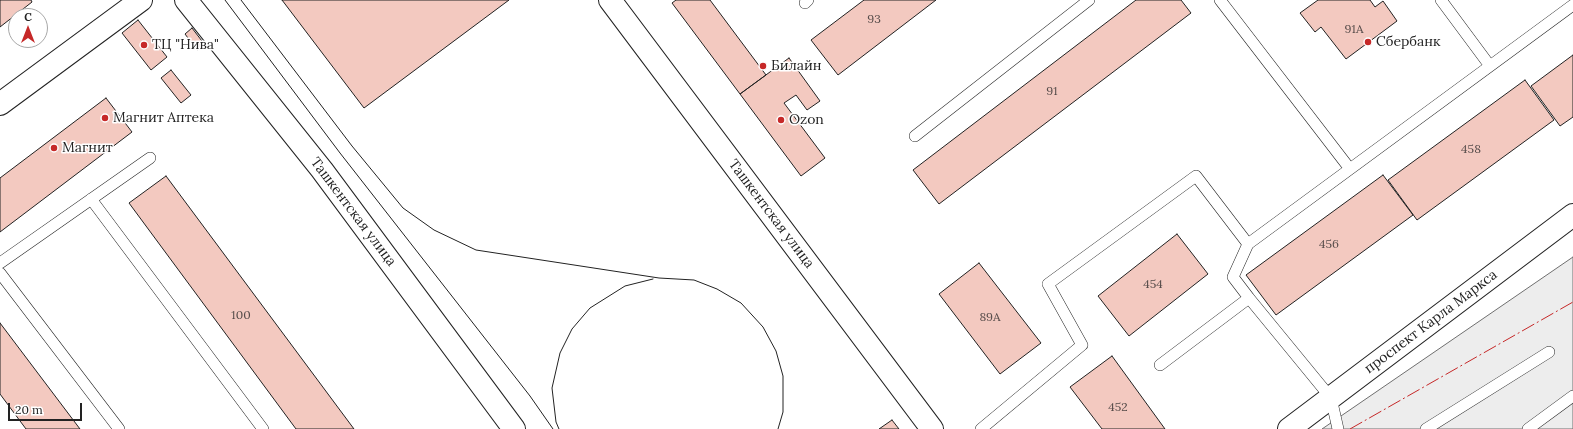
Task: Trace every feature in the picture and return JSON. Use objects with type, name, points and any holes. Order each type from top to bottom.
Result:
[{"type":"main road","points":[[0,104],[141,0]]},
{"type":"main road","name":"Ташкентская улица","points":[[186,0],[322,170],[514,429]]},
{"type":"main road","name":"Ташкентская улица","points":[[610,0],[932,429]]},
{"type":"main road","name":"проспект Карла Маркса","points":[[1289,429],[1573,215]]},
{"type":"lane","points":[[915,136],[1089,0]]},
{"type":"lane","points":[[1220,0],[1350,169]]},
{"type":"lane","points":[[1441,0],[1490,66]]},
{"type":"lane","points":[[1338,429],[1331,398],[1249,298],[1234,277],[1248,244],[1573,5]]},
{"type":"lane","points":[[0,263],[150,158]]},
{"type":"lane","points":[[981,429],[1082,346],[1048,284],[1196,176],[1248,244]]},
{"type":"lane","points":[[91,199],[263,429]]},
{"type":"lane","points":[[0,273],[119,429]]},
{"type":"lane","points":[[1160,365],[1249,298]]},
{"type":"lane","points":[[1426,429],[1549,352]]},
{"type":"lane","points":[[1528,429],[1573,396]]},
{"type":"shaded area","points":[[1573,257],[1573,429],[1322,429]]},
{"type":"building","points":[[0,0],[31,0],[32,2],[24,8],[8,8],[8,21],[0,27]]},
{"type":"building","points":[[282,0],[509,0],[364,108]]},
{"type":"building","points":[[676,0],[710,0],[766,75],[740,94],[672,3]]},
{"type":"building","points":[[864,0],[936,0],[838,75],[811,40]]},
{"type":"building","points":[[1136,0],[1181,0],[1191,13],[939,204],[913,170]]},
{"type":"building","points":[[1318,0],[1370,0],[1375,7],[1383,1],[1397,21],[1346,59],[1321,27],[1315,32],[1300,13]]},
{"type":"building","name":"ТЦ \"Нива\"","points":[[138,20],[167,57],[151,70],[122,33]]},
{"type":"building","points":[[192,28],[205,45],[197,50],[185,34]]},
{"type":"building","points":[[1573,55],[1573,117],[1560,126],[1531,86]]},
{"type":"building","points":[[789,58],[820,101],[807,110],[796,95],[784,103],[825,158],[801,176],[740,94]]},
{"type":"building","points":[[171,70],[191,95],[181,103],[161,78]]},
{"type":"building","points":[[1525,80],[1554,120],[1417,220],[1388,180]]},
{"type":"building","points":[[106,98],[132,132],[0,232],[0,178]]},
{"type":"building","points":[[1383,175],[1413,215],[1276,315],[1246,275]]},
{"type":"building","points":[[166,176],[354,429],[296,429],[129,203]]},
{"type":"building","points":[[1177,234],[1208,274],[1129,336],[1098,296]]},
{"type":"building","points":[[979,263],[1041,343],[1000,374],[939,294]]},
{"type":"building","points":[[0,323],[80,429],[26,429],[0,394]]},
{"type":"building","points":[[1112,356],[1165,429],[1102,429],[1070,387]]},
{"type":"building","points":[[892,420],[899,429],[879,429]]},
{"type":"tram line","points":[[225,0],[340,153],[530,396],[553,429]]},
{"type":"tram line","points":[[241,0],[352,146],[403,208],[434,230],[476,250],[659,278],[694,280],[717,289],[741,303],[763,327],[776,351],[783,376],[783,412],[778,429]]},
{"type":"tram line","points":[[559,429],[556,422],[552,388],[560,353],[572,329],[590,308],[625,286],[653,279]]},
{"type":"power","points":[[1350,429],[1573,302]]},
{"type":"place","name":"Сбербанк","points":[[1368,42]]},
{"type":"place","name":"ТЦ \"Нива\"","points":[[144,45]]},
{"type":"place","name":"Билайн","points":[[763,66]]},
{"type":"place","name":"Магнит Аптека","points":[[105,118]]},
{"type":"place","name":"Ozon","points":[[781,120]]},
{"type":"place","name":"Магнит","points":[[54,148]]}]
